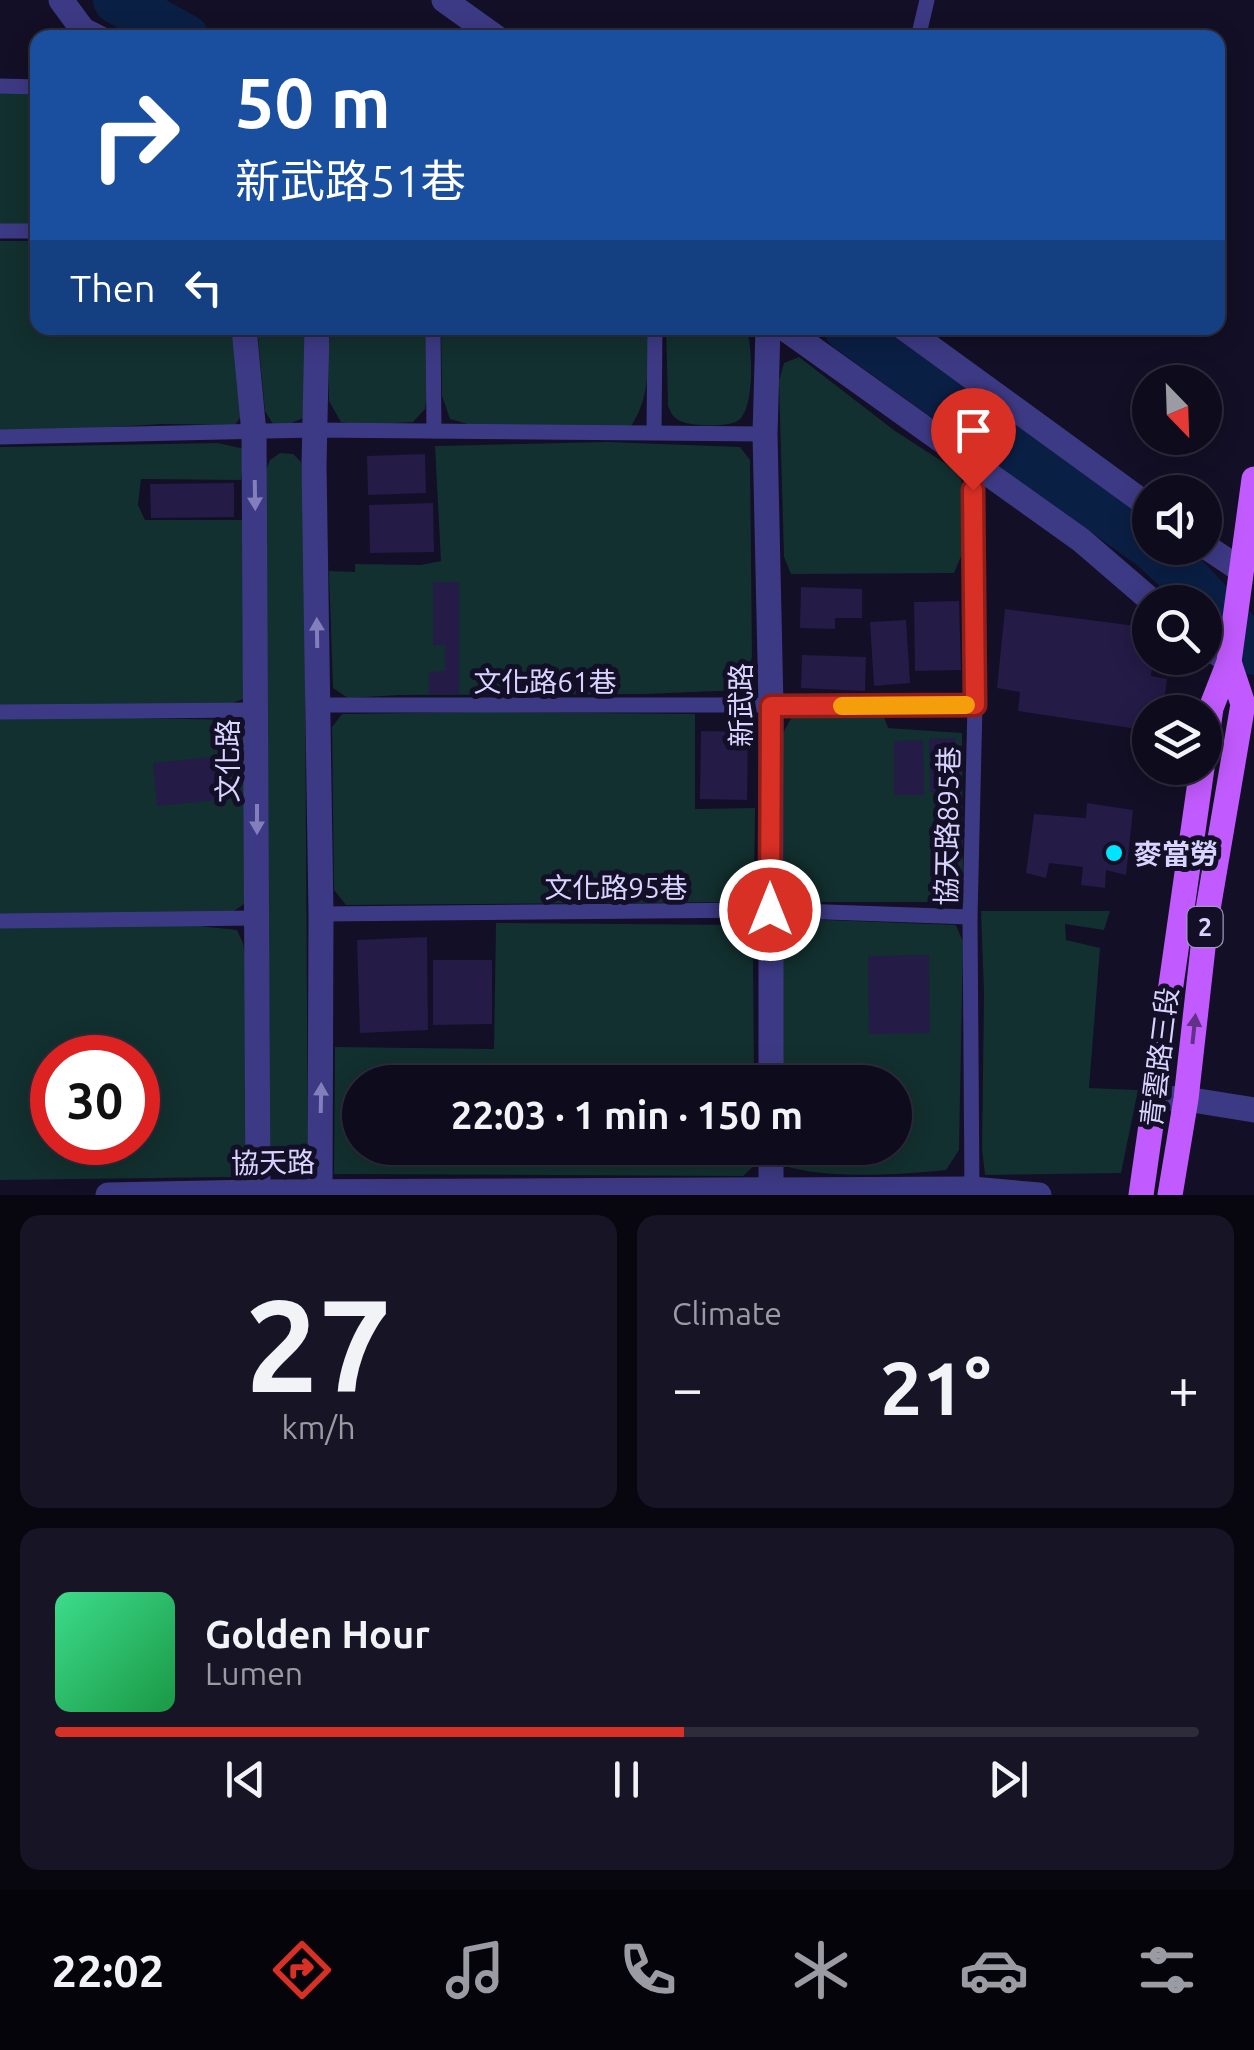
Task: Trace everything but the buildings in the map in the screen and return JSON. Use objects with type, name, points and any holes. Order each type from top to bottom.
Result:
[{"type":"main road","name":"2","points":[[1216,695],[1229,662],[1254,479]]},
{"type":"main road","name":"青雲路三段","points":[[1170,1195],[1186,1099],[1206,922],[1242,704],[1229,662]]},
{"type":"main road","name":"青雲路三段","points":[[1141,1195],[1200,785]]},
{"type":"street","points":[[61,0],[87,30]]},
{"type":"street","points":[[444,0],[486,30]]},
{"type":"street","name":"文化路","points":[[245,335],[254,433],[258,1194]]},
{"type":"street","points":[[317,335],[320,1193]]},
{"type":"street","name":"新武路","points":[[768,335],[765,434],[771,706],[770,1065]]},
{"type":"street","points":[[794,335],[1080,540],[1133,585]]},
{"type":"street","points":[[914,335],[1132,494]]},
{"type":"street","points":[[1222,557],[1241,570]]},
{"type":"street","points":[[1222,657],[1229,662]]},
{"type":"street","points":[[1156,1098],[1254,1110]]},
{"type":"street","points":[[770,1165],[771,1192]]},
{"type":"street","name":"協天路","points":[[108,1195],[1039,1195]]},
{"type":"lane","points":[[920,30],[927,0]]},
{"type":"lane","points":[[0,86],[30,86]]},
{"type":"lane","points":[[0,231],[30,231]]},
{"type":"lane","points":[[433,335],[434,431]]},
{"type":"lane","points":[[654,335],[654,432]]},
{"type":"lane","points":[[0,438],[315,430],[765,434]]},
{"type":"lane","name":"協天路895巷","points":[[972,464],[972,1192]]},
{"type":"lane","name":"文化路61巷","points":[[318,705],[975,705]]},
{"type":"lane","points":[[0,712],[257,710]]},
{"type":"lane","name":"文化路95巷","points":[[321,914],[770,910],[970,917]]},
{"type":"lane","points":[[0,921],[256,918]]},
{"type":"green space","points":[[0,91],[30,91],[30,225],[0,225]]},
{"type":"green space","points":[[0,241],[30,241],[30,335],[236,335],[242,415],[235,425],[163,424],[0,434]]},
{"type":"green space","points":[[258,335],[307,335],[303,418],[287,425],[273,424],[265,411]]},
{"type":"green space","points":[[330,335],[428,335],[430,363],[425,409],[413,422],[341,422],[329,401]]},
{"type":"green space","points":[[441,335],[648,335],[647,379],[642,403],[631,426],[475,426],[450,419],[442,396]]},
{"type":"green space","points":[[666,335],[748,335],[750,390],[739,420],[717,425],[682,422],[668,406]]},
{"type":"green space","points":[[799,357],[895,431],[957,471],[967,493],[967,542],[954,573],[791,574],[784,557],[779,381],[784,363]]},
{"type":"green space","points":[[608,442],[740,447],[750,460],[752,657],[743,690],[348,698],[333,688],[329,571],[355,572],[355,564],[421,565],[441,561],[435,446]]},
{"type":"green space","points":[[218,443],[245,449],[241,480],[141,479],[138,505],[145,520],[246,520],[250,688],[243,699],[230,704],[0,706],[0,447]]},
{"type":"green space","points":[[280,453],[293,454],[301,462],[308,589],[308,1161],[289,1171],[276,1168],[270,1155],[266,470],[270,460]]},
{"type":"green space","points":[[342,714],[695,714],[695,809],[755,808],[754,890],[748,902],[346,905],[334,890],[332,727]]},
{"type":"green space","points":[[883,714],[888,728],[962,733],[963,885],[944,902],[797,902],[784,888],[783,733],[793,715]]},
{"type":"green space","points":[[0,718],[239,720],[248,734],[247,902],[231,913],[0,916]]},
{"type":"green space","points":[[981,911],[1110,911],[1104,930],[1065,924],[1066,940],[1100,948],[1089,1088],[1138,1090],[1121,1173],[985,1175]]},
{"type":"green space","points":[[800,919],[956,925],[963,942],[959,1150],[946,1170],[842,1174],[785,1166],[912,1165],[912,1065],[783,1065],[782,927]]},
{"type":"green space","points":[[496,923],[739,925],[750,932],[753,954],[754,1065],[342,1065],[342,1165],[755,1165],[743,1176],[334,1174],[335,1047],[494,1049]]},
{"type":"green space","points":[[0,926],[199,926],[237,930],[248,975],[248,1144],[244,1167],[232,1177],[0,1180]]},
{"type":"waterway","points":[[117,0],[171,30]]},
{"type":"waterway","points":[[858,335],[1132,532]]},
{"type":"waterway","points":[[1172,565],[1254,651]]},
{"type":"slow traffic","points":[[842,706],[966,705]]},
{"type":"place","name":"麥當勞","points":[[1114,853]]},
{"type":"route","points":[[770,910],[771,706],[975,705],[973,490]]}]
